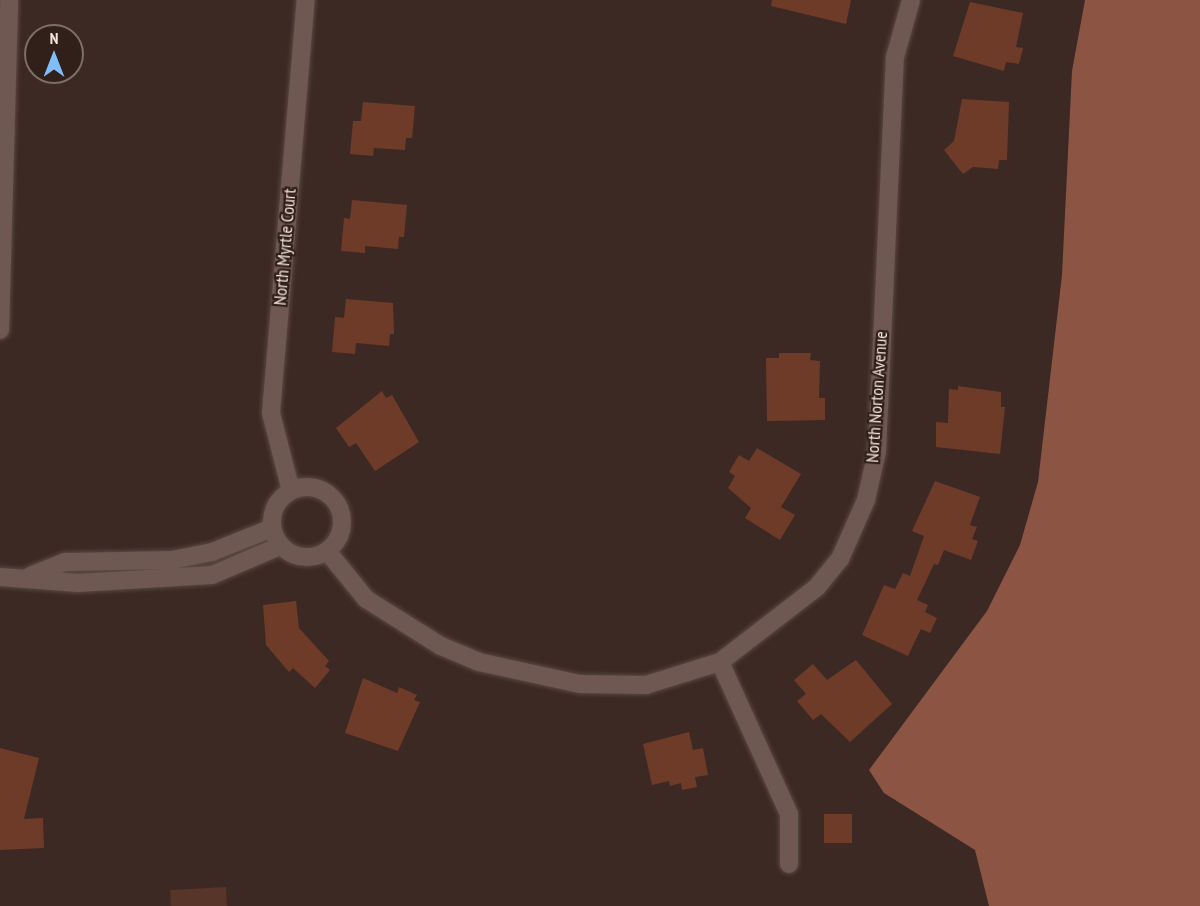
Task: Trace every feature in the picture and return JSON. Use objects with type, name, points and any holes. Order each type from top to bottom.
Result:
[{"type":"street","points":[[0,330],[9,0]]},
{"type":"street","name":"North Myrtle Court","points":[[291,491],[271,412],[306,0]]},
{"type":"street","name":"North Norton Avenue","points":[[720,662],[817,587],[840,559],[866,500],[877,451],[895,57],[911,0]]},
{"type":"street","points":[[315,488],[335,501],[342,524],[327,551],[302,557],[280,546],[272,528],[276,506],[291,491],[315,488]]},
{"type":"street","points":[[29,576],[65,562],[182,558],[212,552],[272,528]]},
{"type":"street","points":[[0,577],[29,576],[78,583],[212,575],[280,546]]},
{"type":"street","points":[[327,551],[366,599],[441,646],[479,662],[580,684],[646,685],[720,662],[789,814],[789,864]]},
{"type":"shaded area","points":[[1085,0],[1200,0],[1200,906],[989,906],[975,850],[884,793],[869,770],[987,611],[1020,545],[1038,482],[1062,275],[1072,71]]},
{"type":"shaded area","points":[[226,887],[227,906],[171,906],[170,890]]},
{"type":"building","points":[[772,0],[851,0],[846,24],[771,6]]},
{"type":"building","points":[[970,2],[1023,13],[1016,47],[1023,48],[1019,64],[1006,62],[1004,71],[953,56]]},
{"type":"building","points":[[962,99],[1009,102],[1007,160],[999,160],[998,169],[973,167],[963,174],[944,150],[954,141]]},
{"type":"building","points":[[363,102],[415,106],[412,138],[406,138],[405,150],[374,148],[373,156],[350,154],[353,121],[361,121]]},
{"type":"building","points":[[352,200],[407,205],[404,237],[399,237],[398,249],[365,246],[365,253],[341,251],[344,218],[350,219]]},
{"type":"building","points":[[346,299],[393,303],[394,334],[390,334],[389,346],[356,343],[355,354],[332,352],[335,317],[344,318]]},
{"type":"building","points":[[779,353],[811,353],[810,360],[820,361],[819,398],[825,398],[825,420],[767,421],[766,358],[779,358]]},
{"type":"building","points":[[958,386],[1001,392],[1001,407],[1005,407],[1000,454],[936,447],[936,422],[948,423],[949,389],[958,390]]},
{"type":"building","points":[[382,391],[386,398],[392,395],[419,442],[375,471],[356,443],[349,447],[336,428]]},
{"type":"building","points":[[757,448],[801,474],[781,507],[795,515],[780,540],[745,518],[751,508],[728,488],[735,476],[729,472],[739,455],[749,461]]},
{"type":"building","points":[[935,481],[980,497],[970,525],[977,527],[972,539],[978,541],[971,560],[944,550],[938,565],[934,564],[917,600],[928,605],[925,612],[937,618],[930,633],[921,629],[908,656],[862,635],[884,585],[895,589],[903,573],[910,576],[924,536],[912,531]]},
{"type":"building","points":[[296,601],[299,628],[329,661],[325,666],[330,670],[315,688],[293,668],[289,672],[266,645],[263,605]]},
{"type":"building","points":[[856,660],[892,704],[850,742],[821,714],[813,720],[797,701],[806,694],[794,680],[813,664],[827,680]]},
{"type":"building","points":[[363,678],[397,693],[399,687],[417,695],[414,700],[420,702],[398,751],[345,733]]},
{"type":"building","points":[[689,732],[693,750],[703,748],[708,775],[695,777],[697,787],[682,790],[681,783],[670,786],[669,781],[652,785],[643,744]]},
{"type":"building","points":[[0,748],[39,758],[24,819],[43,818],[44,848],[0,850]]},
{"type":"building","points":[[824,814],[852,814],[852,843],[824,843]]}]
